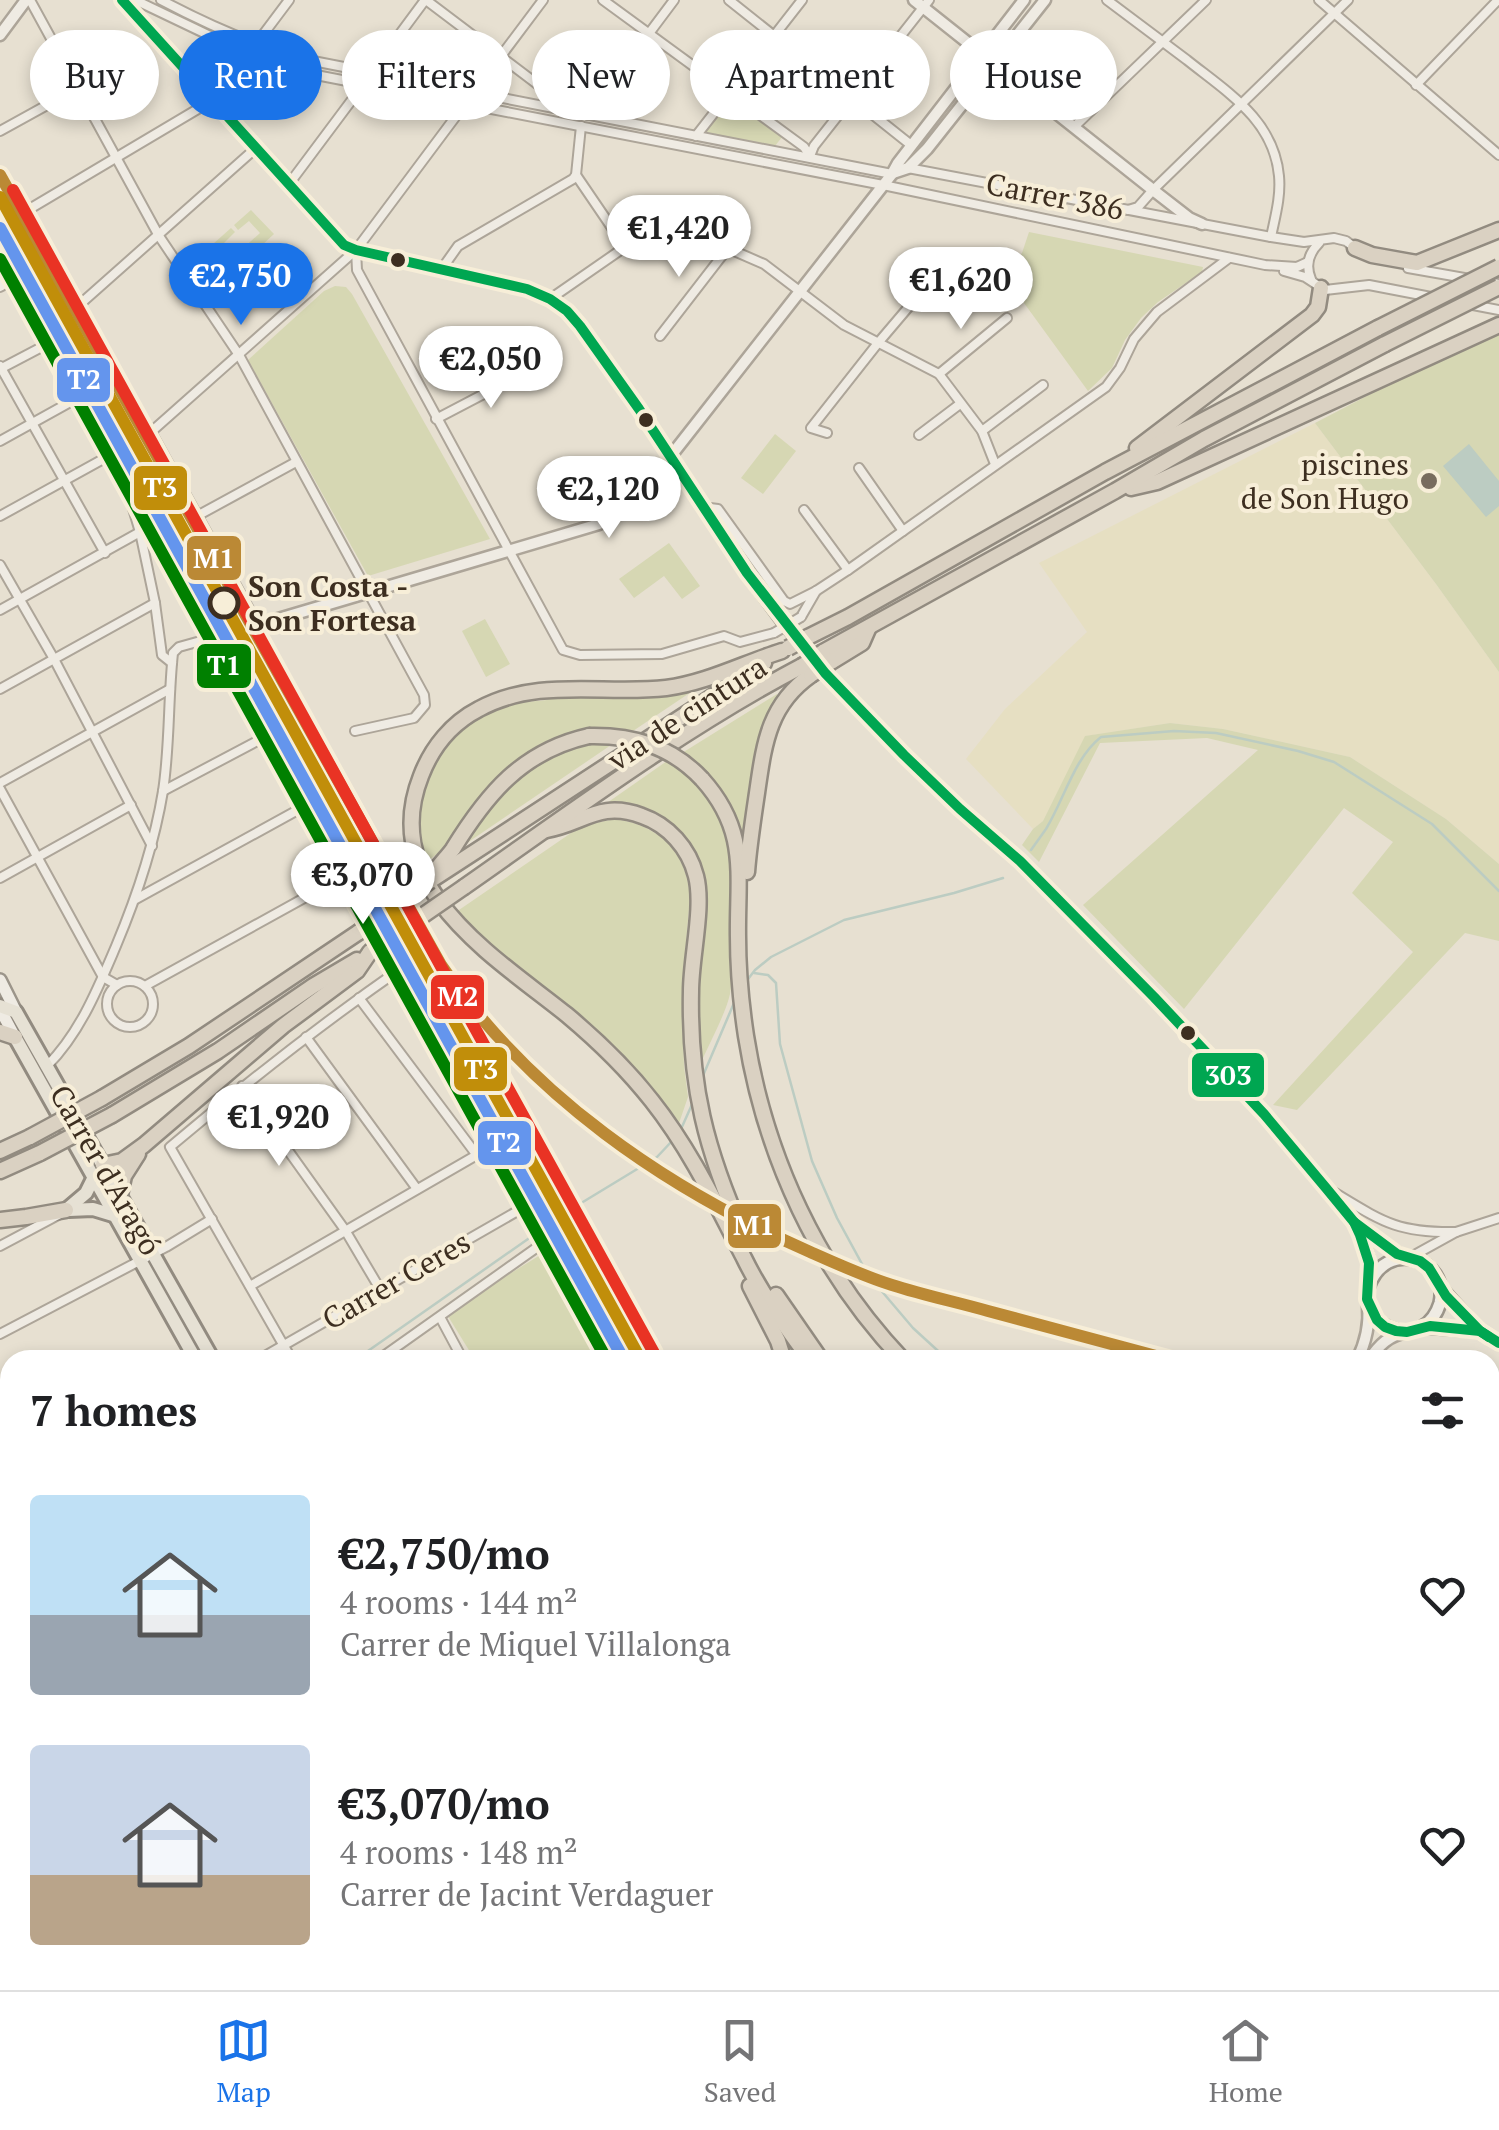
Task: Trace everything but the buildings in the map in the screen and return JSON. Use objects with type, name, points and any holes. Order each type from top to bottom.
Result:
[{"type":"highway","points":[[1355,248],[1377,257],[1418,264],[1499,230]]},
{"type":"highway","points":[[1104,472],[1499,267]]},
{"type":"highway","points":[[1104,472],[1312,316],[1318,307],[1317,286]]},
{"type":"highway","points":[[740,978],[750,839],[765,742],[784,699],[806,670],[870,627],[1204,439],[1499,286]]},
{"type":"highway","points":[[1115,491],[1157,482],[1499,326]]},
{"type":"highway","name":"via de cintura","points":[[0,1151],[102,1098],[189,1046],[430,881],[785,650],[1104,472]]},
{"type":"highway","points":[[785,650],[681,685],[540,690],[492,702],[464,718],[430,755],[417,785],[412,816],[415,852],[426,879],[451,916],[488,954],[608,1052],[650,1098],[731,1229],[758,1284],[803,1350]]},
{"type":"highway","name":"via de cintura","points":[[546,830],[674,742],[769,683],[806,670]]},
{"type":"highway","points":[[430,881],[438,863],[448,856],[472,818],[504,781],[561,744],[589,736],[624,737],[656,746],[684,762],[702,779],[724,811],[738,854],[742,1006],[762,1110],[798,1208],[820,1249],[844,1288],[894,1350]]},
{"type":"highway","points":[[0,1171],[112,1115],[218,1051],[546,830],[561,828],[595,812],[625,812],[658,824],[674,836],[694,870],[698,893],[690,991],[693,1069],[701,1116],[719,1174],[754,1257],[814,1350]]},
{"type":"highway","points":[[98,1172],[144,1146],[245,1057],[357,970],[370,952]]},
{"type":"highway","points":[[120,1195],[124,1176],[144,1146]]},
{"type":"highway","points":[[0,1220],[66,1210]]},
{"type":"highway","points":[[731,1229],[734,1253],[781,1350]]},
{"type":"main road","points":[[122,0],[179,63]]},
{"type":"main road","points":[[231,120],[344,245],[527,288],[567,311],[781,619],[824,673],[960,809],[1020,861],[1154,998],[1264,1114],[1354,1222],[1388,1248],[1429,1268],[1440,1288],[1480,1331],[1499,1343]]},
{"type":"main road","points":[[2,983],[0,1006],[16,1012]]},
{"type":"main road","name":"Carrer d'Aragó","points":[[2,983],[98,1172],[116,1216],[147,1256],[206,1350]]},
{"type":"main road","name":"Carrer d'Aragó","points":[[0,1006],[7,1035],[85,1163],[120,1195],[191,1350]]},
{"type":"main road","points":[[66,1210],[86,1193],[98,1172]]},
{"type":"main road","points":[[66,1210],[100,1210],[116,1216]]},
{"type":"main road","points":[[1354,1222],[1369,1263],[1368,1294],[1376,1320],[1385,1327],[1406,1332],[1430,1326],[1480,1331]]},
{"type":"main road","points":[[1368,1294],[1371,1278],[1385,1263],[1407,1258]]},
{"type":"main road","points":[[1420,1328],[1435,1316],[1440,1288]]},
{"type":"street","points":[[0,35],[28,0],[45,30]]},
{"type":"street","points":[[135,0],[198,30]]},
{"type":"street","points":[[161,0],[221,30]]},
{"type":"street","points":[[266,30],[289,0]]},
{"type":"street","points":[[403,30],[426,0],[466,30]]},
{"type":"street","points":[[512,41],[543,0]]},
{"type":"street","points":[[603,0],[644,30]]},
{"type":"street","points":[[652,30],[674,0]]},
{"type":"street","points":[[729,0],[766,30]]},
{"type":"street","points":[[779,30],[802,0]]},
{"type":"street","points":[[1001,30],[1024,0]]},
{"type":"street","points":[[1021,30],[1045,0]]},
{"type":"street","points":[[1107,0],[1243,104],[1264,130],[1277,163],[1279,195],[1271,237]]},
{"type":"street","points":[[1074,127],[1206,0]]},
{"type":"street","points":[[1319,0],[1499,155]]},
{"type":"street","points":[[1124,210],[1138,207],[1348,0]]},
{"type":"street","points":[[1416,85],[1498,0]]},
{"type":"street","points":[[901,30],[922,2],[954,30]]},
{"type":"street","points":[[512,65],[532,80]]},
{"type":"street","points":[[46,1066],[60,1052],[93,1000],[135,900],[152,846],[163,791],[173,652],[179,647],[598,524],[674,463],[950,95]]},
{"type":"street","points":[[289,184],[342,113]]},
{"type":"street","points":[[512,113],[1265,264],[1297,267],[1328,239]]},
{"type":"street","points":[[0,131],[30,114]]},
{"type":"street","points":[[95,120],[160,236],[238,355],[424,694],[425,706],[414,718],[355,730]]},
{"type":"street","points":[[16,217],[179,120]]},
{"type":"street","points":[[151,432],[356,250],[453,120]]},
{"type":"street","points":[[614,120],[892,174],[914,166],[950,120]]},
{"type":"street","points":[[696,136],[708,120]]},
{"type":"street","points":[[766,120],[810,156]]},
{"type":"street","points":[[810,156],[834,120]]},
{"type":"street","points":[[880,120],[911,145]]},
{"type":"street","points":[[1065,120],[1189,218],[1202,224]]},
{"type":"street","points":[[441,270],[458,246],[573,179],[581,126]]},
{"type":"street","points":[[914,166],[919,135]]},
{"type":"street","points":[[70,314],[256,148]]},
{"type":"street","name":"Carrer 386","points":[[914,166],[1271,237]]},
{"type":"street","points":[[576,175],[625,247]]},
{"type":"street","points":[[0,190],[110,380],[151,432],[258,624]]},
{"type":"street","points":[[550,298],[642,239],[689,236],[728,248],[764,264],[844,325],[939,374],[982,431],[996,464]]},
{"type":"street","points":[[1271,237],[1304,242],[1340,239],[1378,262],[1499,286]]},
{"type":"street","points":[[1271,237],[1307,253],[1308,272],[1317,286]]},
{"type":"street","points":[[660,336],[728,248]]},
{"type":"street","points":[[356,250],[357,270],[563,650],[580,655],[662,654],[724,636],[740,642],[774,633],[801,617],[816,591]]},
{"type":"street","points":[[828,433],[810,428],[952,257]]},
{"type":"street","points":[[702,507],[718,509],[784,602],[790,604],[848,570],[1106,387],[1134,339],[1156,312],[1230,258]]},
{"type":"street","points":[[1265,264],[1334,290],[1355,284],[1370,285],[1499,310]]},
{"type":"street","points":[[939,374],[1007,318]]},
{"type":"street","points":[[78,328],[0,368],[106,553]]},
{"type":"street","points":[[436,419],[524,373],[538,372]]},
{"type":"street","points":[[0,441],[110,380]]},
{"type":"street","points":[[982,431],[1042,386]]},
{"type":"street","points":[[919,435],[960,404]]},
{"type":"street","points":[[0,516],[116,452],[140,532],[162,655],[172,663]]},
{"type":"street","points":[[197,516],[296,462]]},
{"type":"street","points":[[859,468],[903,531]]},
{"type":"street","points":[[804,510],[848,570]]},
{"type":"street","points":[[0,610],[140,532]]},
{"type":"street","points":[[0,564],[152,846]]},
{"type":"street","points":[[0,690],[155,603]]},
{"type":"street","points":[[225,634],[500,1141],[250,1286]]},
{"type":"street","points":[[118,984],[103,977],[0,786],[170,690]]},
{"type":"street","points":[[163,791],[278,730]]},
{"type":"street","points":[[135,900],[316,800]]},
{"type":"street","points":[[0,878],[131,805]]},
{"type":"street","points":[[145,986],[354,871]]},
{"type":"street","points":[[286,1350],[170,1147],[242,1086],[406,966]]},
{"type":"street","points":[[131,981],[145,986],[153,998],[152,1012],[143,1024],[130,1027],[115,1022],[107,1007],[111,990],[131,981]]},
{"type":"street","points":[[359,998],[476,1154]]},
{"type":"street","points":[[306,1037],[417,1189]]},
{"type":"street","points":[[242,1086],[345,1230],[380,1290]]},
{"type":"street","name":"Carrer Ceres","points":[[275,1350],[535,1200],[500,1141]]},
{"type":"street","points":[[1326,1188],[1399,1228],[1456,1232]]},
{"type":"street","points":[[0,1246],[66,1210]]},
{"type":"street","points":[[1407,1258],[1456,1232],[1499,1218]]},
{"type":"street","points":[[0,1334],[212,1219]]},
{"type":"street","points":[[392,1350],[553,1236],[616,1350]]},
{"type":"street","points":[[1361,1350],[1369,1322],[1368,1294]]},
{"type":"street","points":[[440,1317],[458,1350]]},
{"type":"street","points":[[1377,1350],[1383,1342],[1406,1332]]},
{"type":"shaded area","points":[[1315,423],[1499,672],[1499,864],[1446,819],[1350,757],[1223,729],[1170,723],[1086,736],[1043,821],[1033,829],[966,759],[1005,709],[1087,632],[1039,563]]},
{"type":"shaded area","points":[[1469,444],[1499,481],[1499,506],[1486,517],[1443,466]]},
{"type":"green space","points":[[714,120],[759,120],[782,137],[775,146],[705,132]]},
{"type":"green space","points":[[251,210],[274,234],[231,274],[213,244],[231,228],[235,232],[219,248],[230,260],[260,233],[249,221],[238,230],[234,225]]},
{"type":"green space","points":[[1029,232],[1203,267],[1202,272],[1141,318],[1112,368],[1088,391],[1003,274],[1022,253]]},
{"type":"green space","points":[[346,287],[352,294],[490,539],[368,576],[248,360],[324,291]]},
{"type":"green space","name":"piscines de Son Hugo","points":[[1499,335],[1499,672],[1315,423],[1478,338]]},
{"type":"green space","points":[[775,434],[796,451],[763,494],[741,478]]},
{"type":"green space","points":[[669,543],[700,586],[682,599],[664,576],[634,598],[619,579]]},
{"type":"green space","points":[[485,619],[510,664],[486,677],[462,631]]},
{"type":"green space","points":[[700,686],[633,731],[588,729],[566,734],[525,755],[490,785],[448,842],[426,862],[419,819],[428,776],[451,739],[466,724],[500,707],[547,700],[548,696]]},
{"type":"green space","points":[[777,694],[758,748],[743,836],[719,790],[682,753]]},
{"type":"green space","points":[[1170,723],[1223,729],[1350,757],[1446,819],[1499,864],[1499,941],[1465,933],[1297,1110],[1273,1105],[1413,952],[1352,893],[1393,842],[1344,808],[1184,1009],[1083,905],[1258,750],[1207,738],[1100,743],[1039,862],[1022,845],[1043,821],[1085,736]]},
{"type":"green space","points":[[590,743],[614,743],[464,845],[461,843],[487,808],[516,779],[550,758]]},
{"type":"green space","points":[[667,761],[708,797],[719,818],[730,863],[730,994],[700,1065],[697,1001],[703,880],[697,858],[686,841],[604,805]]},
{"type":"green space","points":[[615,819],[658,835],[677,855],[688,881],[682,988],[688,1097],[678,1126],[456,912],[571,833],[585,825]]},
{"type":"green space","points":[[550,1249],[609,1350],[469,1350],[446,1313]]},
{"type":"waterway","points":[[1031,850],[1084,756],[1101,737],[1174,731],[1216,733],[1334,762],[1432,824],[1499,891]]},
{"type":"waterway","points":[[745,983],[771,957],[844,920],[1003,878]]},
{"type":"waterway","points":[[754,973],[768,975],[776,983],[780,1044],[812,1161],[837,1218],[868,1275],[937,1350]]},
{"type":"waterway","points":[[702,1078],[734,1003]]},
{"type":"waterway","points":[[681,1129],[694,1100]]},
{"type":"waterway","points":[[573,1208],[657,1157],[673,1140]]},
{"type":"waterway","points":[[369,1350],[548,1225]]},
{"type":"transit line","name":"303","points":[[122,0],[344,245],[527,289],[567,311],[639,409],[747,573],[825,673],[1154,997],[1264,1114],[1354,1222],[1369,1263],[1367,1299],[1377,1320],[1396,1331],[1430,1326],[1480,1331],[1499,1343]]},
{"type":"transit line","name":"M1","points":[[0,175],[441,965],[516,1056],[604,1133],[703,1198],[755,1226],[904,1289],[1133,1350]]},
{"type":"transit line","name":"M2","points":[[13,190],[652,1350]]},
{"type":"transit line","name":"T3","points":[[0,197],[635,1350]]},
{"type":"transit line","name":"T2","points":[[0,228],[618,1350]]},
{"type":"transit line","name":"T1","points":[[0,259],[601,1350]]},
{"type":"transit line","name":"303","points":[[1354,1222],[1397,1254],[1429,1268],[1446,1296],[1489,1337]]},
{"type":"place","name":"piscines de Son Hugo","points":[[1429,481]]},
{"type":"place","name":"Son Costa - Son Fortesa","points":[[224,603]]}]
